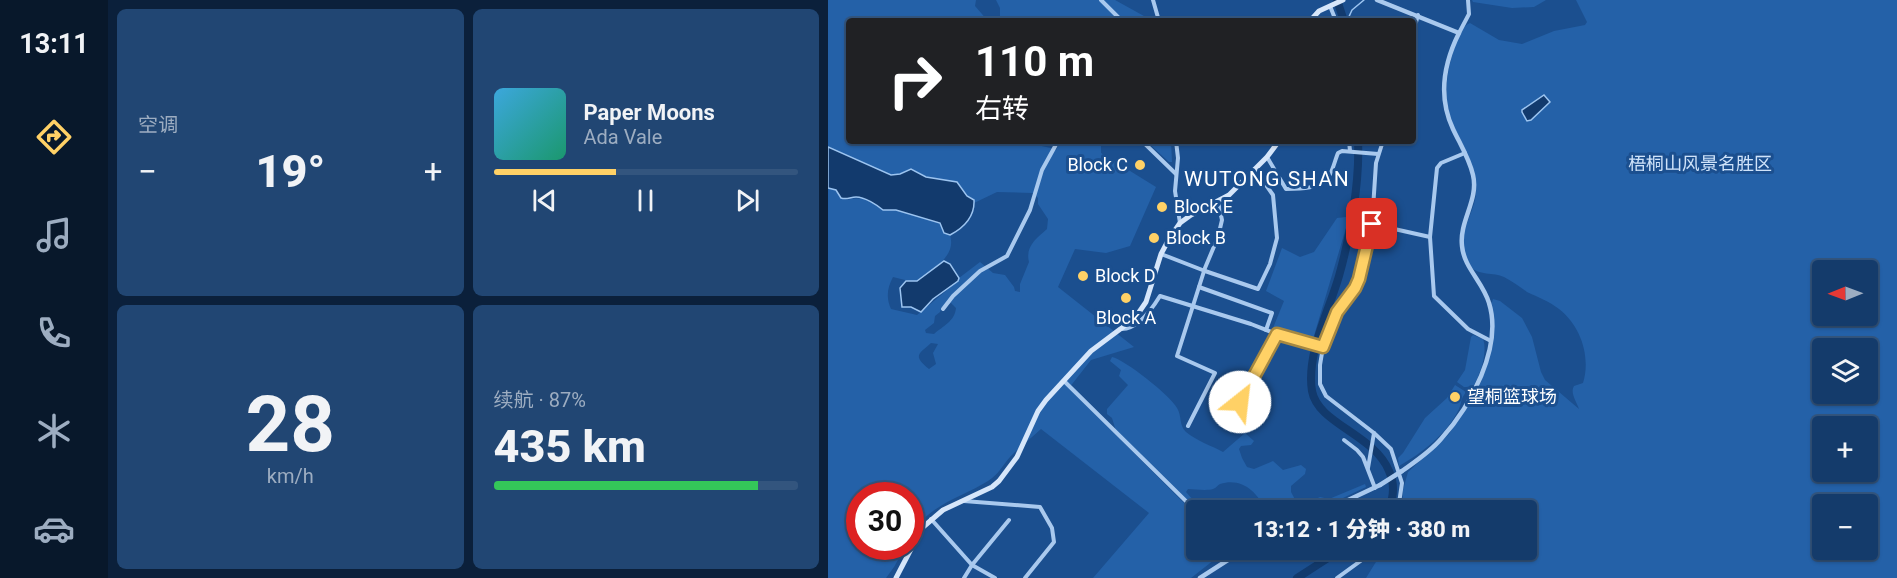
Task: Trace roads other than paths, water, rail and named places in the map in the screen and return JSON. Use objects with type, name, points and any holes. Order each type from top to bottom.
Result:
[{"type":"main road","points":[[1313,18],[1319,11],[1342,0]]},
{"type":"main road","points":[[896,578],[922,528],[931,519],[960,501],[992,487],[1007,473],[1038,411],[1091,351],[1122,329],[1141,311],[1161,254],[1180,224],[1191,215],[1229,195],[1277,144]]},
{"type":"street","points":[[1101,0],[1119,18]]},
{"type":"street","points":[[1153,0],[1158,18]]},
{"type":"street","points":[[1377,0],[1459,33]]},
{"type":"street","points":[[1348,500],[1402,471],[1440,440],[1463,410],[1482,373],[1491,341],[1489,301],[1469,267],[1461,243],[1474,191],[1473,174],[1449,120],[1444,99],[1446,68],[1469,14],[1468,0]]},
{"type":"street","points":[[1330,6],[1335,18]]},
{"type":"street","points":[[1416,22],[1418,15]]},
{"type":"street","points":[[943,309],[952,296],[980,271],[1007,256],[1030,210],[1042,170],[1056,144]]},
{"type":"street","points":[[1145,144],[1176,174]]},
{"type":"street","points":[[1176,144],[1175,198],[1180,224]]},
{"type":"street","points":[[1350,144],[1352,151]]},
{"type":"street","points":[[1382,144],[1376,163],[1372,224],[1359,279],[1337,312],[1322,346],[1320,384],[1323,393],[1373,436],[1387,444],[1394,456],[1402,483],[1399,500]]},
{"type":"street","points":[[1267,157],[1286,189],[1303,189],[1324,181],[1329,176],[1338,153],[1352,151],[1378,154]]},
{"type":"street","points":[[1465,153],[1441,163],[1437,168],[1430,237],[1434,296],[1468,329],[1491,341]]},
{"type":"street","points":[[1161,254],[1258,289],[1274,255],[1277,238],[1272,195],[1255,169]]},
{"type":"street","points":[[1188,426],[1215,373],[1177,356],[1204,271],[1218,237],[1222,220],[1218,201]]},
{"type":"street","points":[[1372,224],[1430,237]]},
{"type":"street","points":[[1199,287],[1272,313],[1266,330]]},
{"type":"street","points":[[1122,329],[1136,324],[1153,309],[1160,296],[1277,334],[1322,346]]},
{"type":"street","points":[[1230,420],[1277,334]]},
{"type":"street","points":[[1065,381],[1186,501]]},
{"type":"street","points":[[1368,466],[1373,436]]},
{"type":"street","points":[[1344,440],[1357,450],[1368,466],[1377,486]]},
{"type":"street","points":[[960,501],[1040,507],[1052,528],[1054,542],[1025,578]]},
{"type":"street","points":[[931,519],[972,565],[995,578]]},
{"type":"street","points":[[964,578],[1009,520]]},
{"type":"street","points":[[1200,578],[1224,560]]},
{"type":"street","points":[[1338,578],[1362,560]]},
{"type":"waterway","points":[[1337,0],[1343,18]]},
{"type":"waterway","points":[[1348,18],[1352,10],[1364,0]]},
{"type":"waterway","points":[[1358,144],[1356,191],[1347,244],[1315,348],[1312,362],[1312,391],[1316,402],[1324,412],[1360,438],[1382,458],[1391,476],[1392,500]]},
{"type":"waterway","points":[[1297,578],[1325,560]]},
{"type":"place","name":"Block C","points":[[1140,165]]},
{"type":"place","name":"Block E","points":[[1162,207]]},
{"type":"place","name":"Block B","points":[[1154,238]]},
{"type":"place","name":"Block D","points":[[1083,276]]},
{"type":"place","name":"Block A","points":[[1126,298]]},
{"type":"place","name":"望桐篮球场","points":[[1455,397]]},
{"type":"district","name":"WUTONG SHAN","points":[[1267,179]]},
{"type":"park label","name":"梧桐山风景名胜区","points":[[1700,164]]}]
